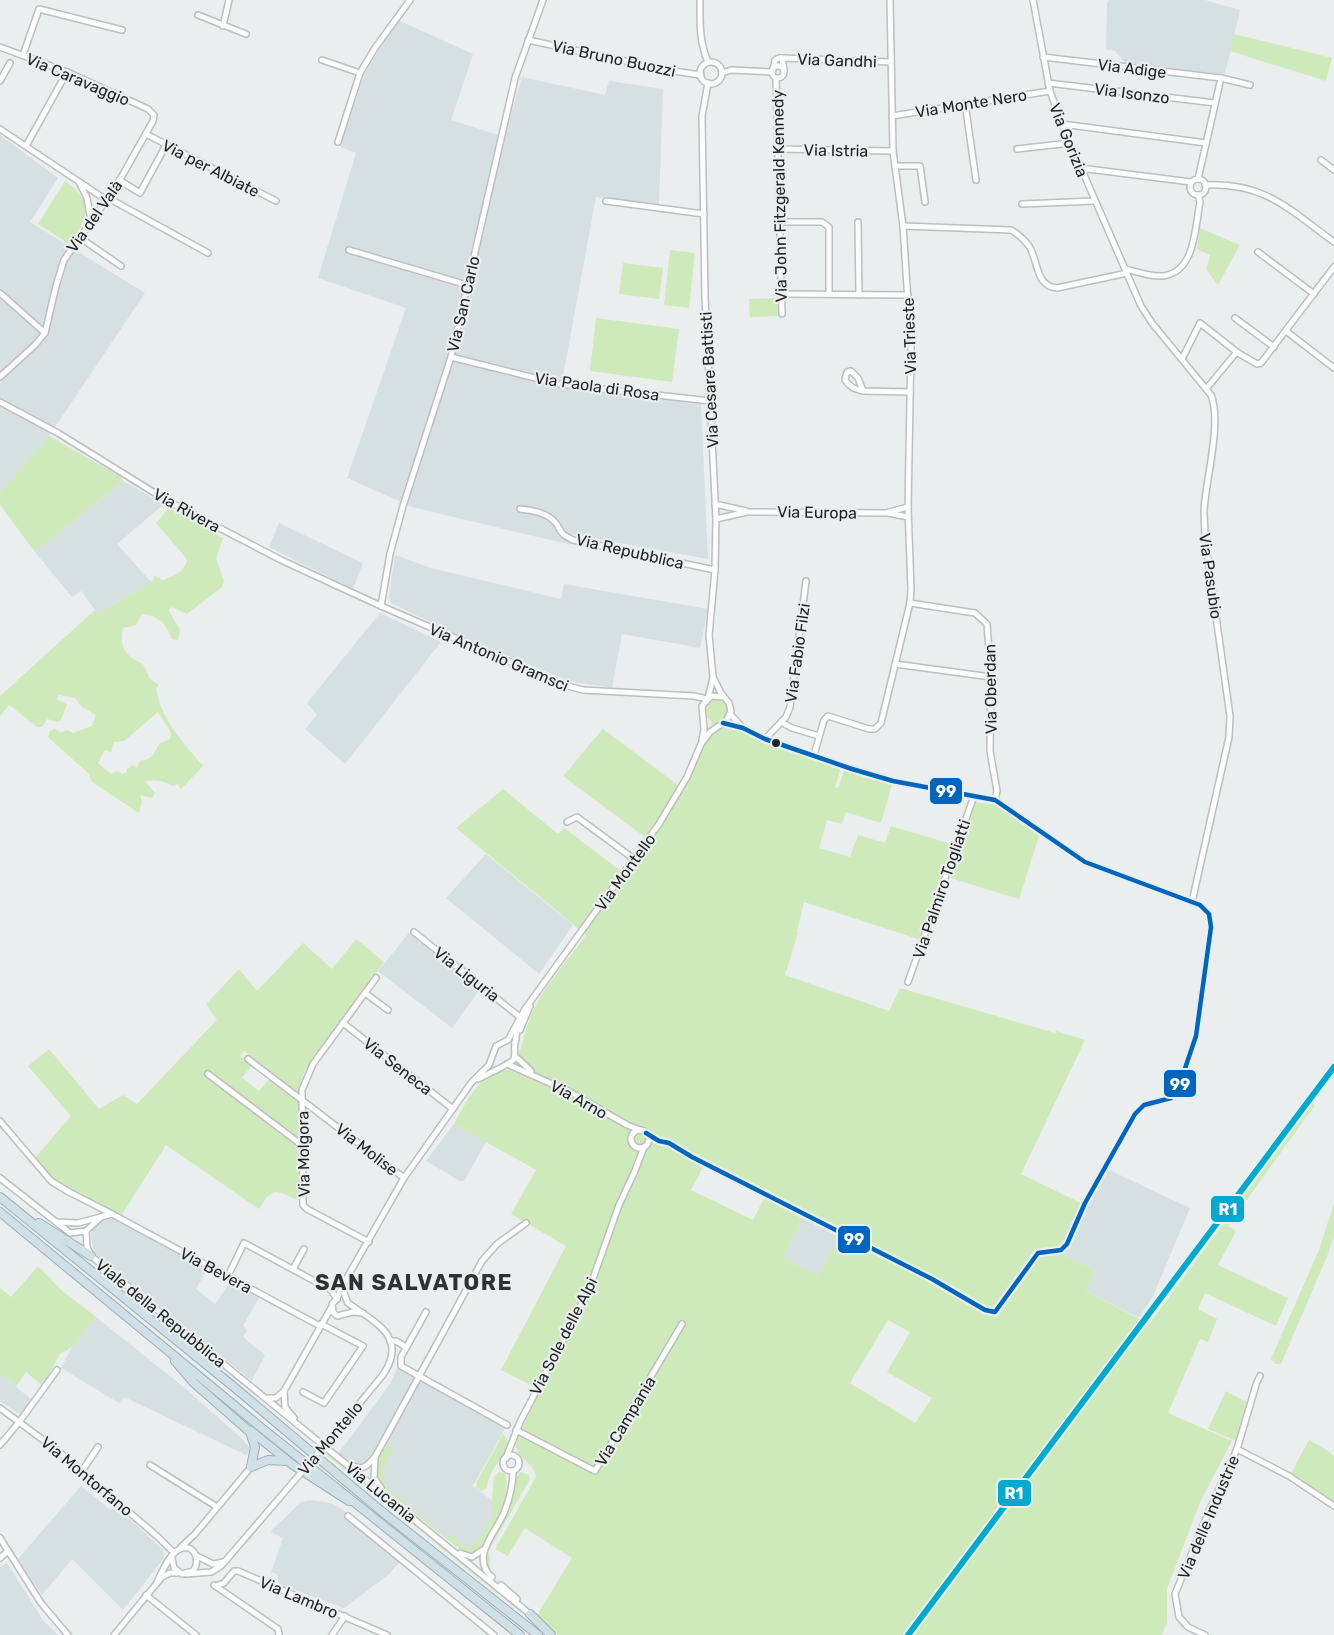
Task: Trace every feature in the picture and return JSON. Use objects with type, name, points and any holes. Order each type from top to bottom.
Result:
[{"type":"highway","points":[[0,1197],[380,1510],[538,1635]]},
{"type":"highway","points":[[11,1205],[91,1256]]},
{"type":"highway","points":[[0,1212],[171,1354],[520,1635]]},
{"type":"highway","points":[[171,1354],[189,1379],[289,1462],[336,1494],[363,1508]]},
{"type":"highway","points":[[246,1426],[255,1447],[251,1467]]},
{"type":"highway","points":[[251,1467],[268,1460],[289,1462]]},
{"type":"highway","points":[[530,1614],[551,1635]]},
{"type":"street","points":[[223,26],[229,0]]},
{"type":"street","points":[[338,142],[360,73],[410,0]]},
{"type":"street","name":"Via San Carlo","points":[[381,606],[390,554],[403,506],[451,357],[515,78],[543,0]]},
{"type":"street","points":[[700,0],[699,35],[708,62]]},
{"type":"street","name":"Via Trieste","points":[[819,736],[824,720],[828,716],[869,729],[879,726],[910,603],[908,507],[911,347],[903,226],[893,151],[890,0]]},
{"type":"street","name":"Via Gorizia","points":[[1033,0],[1050,91],[1080,168],[1127,273]]},
{"type":"street","points":[[23,55],[39,9],[122,30]]},
{"type":"street","points":[[198,15],[246,34]]},
{"type":"street","name":"Via Bruno Buozzi","points":[[528,40],[666,70],[701,75]]},
{"type":"street","name":"Via Caravaggio","points":[[0,47],[68,72],[148,109],[153,114]]},
{"type":"street","name":"Via Adige","points":[[1043,57],[1221,78],[1250,85]]},
{"type":"street","name":"Via Gandhi","points":[[774,74],[775,60],[779,58],[891,62]]},
{"type":"street","name":"Via Gandhi","points":[[782,58],[784,70]]},
{"type":"street","points":[[322,60],[360,73]]},
{"type":"street","points":[[708,62],[717,64],[722,73]]},
{"type":"street","points":[[708,62],[702,68],[701,75],[708,83],[718,81],[722,73],[731,70],[774,74],[782,77],[784,70],[777,66],[774,74]]},
{"type":"street","points":[[0,81],[10,63]]},
{"type":"street","points":[[26,146],[68,72]]},
{"type":"street","name":"Via John Fitzgerald Kennedy","points":[[774,74],[782,314]]},
{"type":"street","points":[[1198,179],[1221,78]]},
{"type":"street","name":"Via Isonzo","points":[[1048,82],[1215,103]]},
{"type":"street","name":"Via Cesare Battisti","points":[[707,699],[713,677],[709,635],[715,570],[716,519],[705,297],[702,116],[708,83]]},
{"type":"street","name":"Via Monte Nero","points":[[892,116],[1050,91]]},
{"type":"street","points":[[965,104],[976,180]]},
{"type":"street","name":"Via del Valà","points":[[0,377],[45,333],[61,267],[119,180],[146,134],[154,118],[153,114]]},
{"type":"street","points":[[1062,124],[1206,143]]},
{"type":"street","points":[[0,129],[105,199],[110,199],[140,218],[208,253]]},
{"type":"street","name":"Via per Albiate","points":[[146,134],[276,201]]},
{"type":"street","points":[[1017,149],[1070,143]]},
{"type":"street","points":[[119,180],[140,193],[166,145]]},
{"type":"street","name":"Via Istria","points":[[778,149],[893,151]]},
{"type":"street","points":[[1320,160],[1334,170]]},
{"type":"street","points":[[895,166],[920,166],[925,202]]},
{"type":"street","points":[[1080,168],[1191,182],[1198,179]]},
{"type":"street","points":[[1198,179],[1202,180],[1205,185],[1205,190],[1198,195]]},
{"type":"street","points":[[78,181],[87,198],[91,221]]},
{"type":"street","points":[[903,226],[1011,230],[1030,248],[1042,282],[1049,287],[1057,288],[1127,273],[1161,276],[1178,270],[1188,256],[1200,201],[1198,195],[1191,191],[1191,182]]},
{"type":"street","points":[[1205,185],[1250,189],[1265,194],[1276,199],[1334,242]]},
{"type":"street","points":[[606,201],[704,214]]},
{"type":"street","points":[[1022,204],[1095,201]]},
{"type":"street","points":[[780,222],[822,222],[829,227],[829,294]]},
{"type":"street","points":[[858,222],[859,294]]},
{"type":"street","points":[[79,237],[121,266]]},
{"type":"street","points":[[349,250],[467,285]]},
{"type":"street","points":[[1258,252],[1314,294]]},
{"type":"street","points":[[1182,359],[1200,323],[1238,353],[1257,364],[1261,363],[1334,267]]},
{"type":"street","name":"Via Pasubio","points":[[1127,273],[1146,314],[1215,403],[1215,421],[1204,510],[1205,538],[1230,716],[1229,737],[1192,902]]},
{"type":"street","points":[[0,293],[45,333]]},
{"type":"street","points":[[781,294],[908,295]]},
{"type":"street","points":[[1235,318],[1274,347]]},
{"type":"street","points":[[1286,331],[1334,368]]},
{"type":"street","points":[[1206,389],[1234,354],[1238,353]]},
{"type":"street","name":"Via Paola di Rosa","points":[[451,357],[559,384],[710,401]]},
{"type":"street","points":[[863,391],[910,392]]},
{"type":"street","name":"Via Rivera","points":[[0,402],[58,433],[166,500],[280,560],[381,606]]},
{"type":"street","name":"Via Europa","points":[[716,504],[747,512]]},
{"type":"street","name":"Via Europa","points":[[888,513],[908,507]]},
{"type":"street","name":"Via Repubblica","points":[[520,509],[537,512],[552,519],[560,534],[573,540],[715,570]]},
{"type":"street","name":"Via Europa","points":[[716,519],[747,512],[888,513],[908,516]]},
{"type":"street","name":"Via Fabio Filzi","points":[[765,739],[781,722],[790,707],[806,581]]},
{"type":"street","name":"Via Oberdan","points":[[910,603],[980,615],[987,624],[992,677],[990,751],[997,792],[994,800]]},
{"type":"street","name":"Via Antonio Gramsci","points":[[381,606],[564,685],[584,690],[694,696],[707,699]]},
{"type":"street","points":[[895,664],[992,677]]},
{"type":"street","name":"Via Cesare Battisti","points":[[713,677],[724,698]]},
{"type":"street","points":[[694,696],[702,706],[703,717],[710,723],[743,728],[765,739],[893,781],[994,800],[1085,862],[1192,902]]},
{"type":"street","points":[[702,706],[707,699],[716,696],[724,698],[730,707],[730,714],[721,724]]},
{"type":"street","points":[[730,714],[743,728]]},
{"type":"street","name":"Via Montello","points":[[701,744],[704,729],[703,717]]},
{"type":"street","name":"Via Fabio Filzi","points":[[781,722],[792,729],[819,736]]},
{"type":"street","name":"Via Montello","points":[[502,1044],[508,1040],[520,1016],[634,859],[679,792],[709,732],[721,724]]},
{"type":"street","points":[[813,754],[819,736]]},
{"type":"street","name":"Via Palmiro Togliatti","points":[[908,982],[974,796]]},
{"type":"street","points":[[567,822],[577,817],[634,859]]},
{"type":"street","name":"Via Arno","points":[[506,1065],[540,1077],[570,1092],[619,1121],[659,1141],[669,1143],[692,1157],[932,1279],[985,1310],[996,1312],[1038,1253],[1061,1250],[1067,1244],[1085,1203],[1135,1114],[1144,1105],[1171,1098],[1178,1089],[1196,1035],[1211,927],[1211,920],[1206,910],[1192,902]]},
{"type":"street","name":"Via Liguria","points":[[414,932],[520,1016]]},
{"type":"street","name":"Via Molgora","points":[[369,1242],[305,1207],[303,1201],[302,1099],[307,1076],[313,1064],[376,978]]},
{"type":"street","points":[[365,993],[388,1010]]},
{"type":"street","name":"Via Montello","points":[[513,1049],[537,994]]},
{"type":"street","name":"Via Montello","points":[[515,1042],[516,1030],[522,1018],[520,1016]]},
{"type":"street","name":"Via Seneca","points":[[343,1023],[453,1109]]},
{"type":"street","points":[[266,1398],[276,1398],[284,1391],[404,1178],[471,1083],[489,1065],[494,1057],[494,1050],[502,1044],[510,1045],[514,1056],[506,1065],[471,1083]]},
{"type":"street","name":"Via Arno","points":[[514,1056],[540,1077]]},
{"type":"street","points":[[494,1057],[497,1062],[506,1065]]},
{"type":"street","name":"Via Molgora","points":[[248,1059],[302,1099]]},
{"type":"street","points":[[208,1074],[303,1146]]},
{"type":"street","name":"Via Molise","points":[[302,1099],[404,1178]]},
{"type":"street","name":"Via Bevera","points":[[0,1121],[51,1181],[363,1346],[324,1403],[303,1392]]},
{"type":"street","name":"Via Arno","points":[[619,1121],[629,1132],[633,1142]]},
{"type":"street","points":[[634,1173],[637,1155],[633,1142],[634,1133],[643,1132],[649,1138],[646,1145]]},
{"type":"street","points":[[633,1142],[639,1148],[659,1141]]},
{"type":"street","name":"Via Sole delle Alpi","points":[[486,1547],[505,1512],[510,1495],[510,1471],[504,1465],[516,1430],[589,1290],[619,1205],[646,1145]]},
{"type":"street","points":[[0,1178],[70,1233],[86,1231],[101,1217]]},
{"type":"street","points":[[54,1221],[78,1223],[112,1214]]},
{"type":"street","points":[[78,1223],[86,1231],[87,1247],[91,1256]]},
{"type":"street","points":[[334,1453],[360,1468],[368,1465],[375,1457],[482,1261],[497,1244],[526,1223]]},
{"type":"street","points":[[228,1276],[244,1243],[331,1290],[337,1299],[347,1302],[382,1327],[390,1341],[396,1341],[406,1347]]},
{"type":"street","points":[[293,1269],[304,1249]]},
{"type":"street","name":"Viale della Repubblica","points":[[91,1256],[232,1371]]},
{"type":"street","points":[[331,1290],[342,1286]]},
{"type":"street","points":[[342,1286],[349,1307],[347,1313]]},
{"type":"street","points":[[331,1308],[336,1315]]},
{"type":"street","points":[[426,1312],[406,1347],[400,1364],[418,1377],[507,1425]]},
{"type":"street","points":[[322,1324],[336,1315],[363,1313]]},
{"type":"street","name":"Via Campania","points":[[516,1430],[595,1471],[682,1324]]},
{"type":"street","name":"Via Montello","points":[[186,1574],[211,1572],[227,1560],[388,1367],[391,1352],[390,1341]]},
{"type":"street","points":[[0,1445],[57,1370]]},
{"type":"street","name":"Via Lucania","points":[[232,1371],[530,1614]]},
{"type":"street","name":"Via delle Industrie","points":[[1205,1635],[1188,1627],[1179,1617],[1176,1594],[1237,1449],[1258,1383]]},
{"type":"street","name":"Via Montello","points":[[284,1391],[285,1407],[315,1438]]},
{"type":"street","name":"Via Montorfano","points":[[0,1408],[20,1421],[82,1471],[175,1552]]},
{"type":"street","name":"Via Sole delle Alpi","points":[[510,1471],[518,1467],[514,1448],[516,1430]]},
{"type":"street","points":[[82,1471],[98,1447]]},
{"type":"street","points":[[1237,1449],[1289,1476],[1334,1506]]},
{"type":"street","points":[[506,1458],[512,1456],[518,1459]]},
{"type":"street","points":[[375,1457],[373,1472],[378,1485],[404,1506],[411,1516],[424,1523],[467,1556],[477,1555],[486,1547]]},
{"type":"street","points":[[150,1465],[217,1508]]},
{"type":"street","points":[[114,1635],[157,1582],[175,1552],[195,1533],[251,1467]]},
{"type":"street","points":[[348,1516],[494,1635]]},
{"type":"street","points":[[157,1582],[166,1575],[186,1574],[196,1568],[195,1533]]},
{"type":"street","points":[[0,1539],[41,1603],[68,1635]]},
{"type":"street","points":[[486,1547],[482,1560],[484,1570],[519,1600],[530,1614]]},
{"type":"street","points":[[175,1552],[187,1548],[213,1564],[227,1560]]},
{"type":"street","points":[[0,1558],[8,1551]]},
{"type":"street","points":[[175,1552],[174,1568],[179,1573]]},
{"type":"street","name":"Via Lambro","points":[[279,1635],[278,1629],[214,1585],[222,1584],[234,1571],[238,1571],[387,1635]]},
{"type":"street","points":[[146,1595],[196,1635]]},
{"type":"street","points":[[332,1635],[345,1616]]},
{"type":"shaded area","points":[[1109,0],[1205,0],[1240,10],[1225,74],[1126,64],[1115,51],[1106,49],[1107,3]]},
{"type":"shaded area","points":[[398,20],[473,54],[451,120],[498,135],[505,135],[522,77],[605,95],[609,81],[663,89],[659,204],[596,197],[561,387],[701,404],[708,559],[570,534],[571,545],[412,507],[347,478],[406,308],[318,278],[356,153],[340,147],[365,73]]},
{"type":"shaded area","points":[[0,135],[58,178],[30,222],[145,293],[49,436],[0,492]]},
{"type":"shaded area","points":[[123,481],[164,504],[117,544],[151,582],[98,614],[81,591],[72,597],[35,552]]},
{"type":"shaded area","points":[[279,523],[363,563],[353,589],[269,547]]},
{"type":"shaded area","points":[[395,555],[431,568],[561,599],[564,584],[708,609],[700,648],[622,634],[612,688],[569,681],[451,632],[391,603],[389,596]]},
{"type":"shaded area","points":[[380,613],[441,642],[345,764],[305,729],[317,715],[307,703]]},
{"type":"shaded area","points":[[486,854],[573,925],[539,974],[446,898]]},
{"type":"shaded area","points":[[409,933],[481,988],[452,1028],[378,971]]},
{"type":"shaded area","points":[[454,1124],[486,1142],[464,1181],[460,1181],[426,1161]]},
{"type":"shaded area","points":[[1107,1169],[1190,1208],[1153,1296],[1139,1318],[1086,1291],[1095,1270],[1067,1257],[1063,1251],[1069,1246],[1087,1204]]},
{"type":"shaded area","points":[[113,1217],[208,1268],[196,1289],[215,1304],[231,1281],[260,1296],[243,1326],[247,1330],[243,1337],[265,1355],[252,1381],[94,1253],[91,1237],[93,1229],[102,1220]]},
{"type":"shaded area","points":[[803,1217],[838,1234],[839,1237],[818,1275],[783,1258]]},
{"type":"shaded area","points":[[96,1317],[186,1389],[243,1440],[251,1449],[246,1455],[124,1397],[119,1403],[61,1368],[72,1347]]},
{"type":"shaded area","points":[[397,1368],[506,1427],[473,1486],[494,1502],[496,1510],[473,1552],[463,1550],[382,1485],[380,1459],[374,1455],[367,1464],[357,1466],[338,1454],[390,1384]]},
{"type":"shaded area","points":[[0,1373],[32,1400],[24,1412],[19,1414],[0,1401]]},
{"type":"shaded area","points":[[81,1486],[110,1510],[116,1506],[164,1551],[164,1558],[123,1610],[72,1559],[42,1595],[18,1559]]},
{"type":"shaded area","points":[[309,1500],[331,1503],[342,1509],[347,1513],[345,1517],[400,1562],[388,1575],[344,1608],[282,1585],[278,1582],[277,1574],[271,1572],[283,1538],[270,1532],[301,1502]]},
{"type":"shaded area","points":[[7,1563],[43,1620],[58,1635],[0,1635],[0,1567]]},
{"type":"green space","points":[[1234,34],[1332,58],[1326,81],[1230,51]]},
{"type":"green space","points":[[65,181],[81,196],[85,211],[81,227],[70,245],[38,224]]},
{"type":"green space","points":[[1200,228],[1240,245],[1218,285],[1206,269],[1210,255],[1197,249]]},
{"type":"green space","points":[[670,250],[695,253],[689,308],[664,305]]},
{"type":"green space","points":[[623,263],[663,268],[659,299],[619,294]]},
{"type":"green space","points":[[778,298],[778,316],[750,317],[749,299]]},
{"type":"green space","points":[[596,318],[679,329],[672,382],[590,371]]},
{"type":"green space","points":[[49,436],[121,477],[123,481],[35,552],[0,505],[0,492]]},
{"type":"green space","points":[[169,508],[223,538],[216,559],[224,581],[222,587],[187,614],[171,607],[169,611],[180,630],[178,640],[172,639],[161,621],[152,616],[142,614],[136,625],[123,628],[122,641],[125,650],[132,658],[143,664],[150,679],[159,685],[156,689],[159,701],[168,721],[203,766],[181,789],[177,784],[172,786],[159,781],[145,781],[155,793],[152,798],[140,795],[142,803],[139,813],[92,782],[89,774],[48,737],[50,731],[55,729],[60,733],[67,730],[73,733],[92,726],[96,715],[82,707],[75,698],[59,695],[56,699],[67,704],[61,720],[57,722],[47,719],[42,727],[37,727],[9,705],[0,716],[0,696],[95,610],[98,614],[151,582],[155,576],[163,580],[178,574],[187,561],[156,523]],"holes":[[[158,712],[171,733],[170,739],[160,743],[151,757],[140,761],[137,768],[132,765],[123,774],[116,771],[111,774],[98,763],[105,750],[111,752],[114,742],[124,741]]]},
{"type":"green space","points":[[718,699],[726,704],[728,710],[724,719],[717,723],[841,768],[835,787],[838,788],[845,768],[892,784],[881,823],[846,812],[842,824],[827,820],[819,848],[850,857],[858,835],[885,843],[891,826],[958,846],[973,802],[999,805],[1040,833],[1019,899],[944,876],[921,940],[804,902],[798,933],[785,975],[889,1011],[900,988],[1085,1040],[1021,1174],[1085,1205],[1062,1250],[1067,1257],[1095,1270],[1086,1291],[1149,1324],[1312,1104],[1315,1105],[1228,1226],[1236,1231],[1218,1265],[1288,1298],[1276,1326],[1205,1293],[1198,1309],[1217,1319],[1208,1342],[1200,1339],[1168,1413],[1232,1441],[1201,1500],[1167,1589],[1167,1622],[1162,1635],[558,1635],[537,1615],[572,1558],[525,1528],[508,1556],[495,1549],[536,1477],[531,1466],[519,1454],[516,1442],[518,1433],[553,1447],[522,1428],[540,1390],[501,1370],[566,1246],[511,1214],[536,1170],[454,1124],[469,1097],[483,1080],[491,1074],[510,1070],[515,1063],[530,1017],[539,999],[586,935],[456,828],[503,789],[558,834],[564,828],[629,877],[653,843],[563,776],[603,729],[683,791],[712,722],[706,717],[705,707],[711,700]],"holes":[[[704,1165],[765,1196],[753,1220],[691,1190]],[[803,1217],[838,1234],[839,1237],[818,1275],[783,1258]],[[888,1320],[910,1332],[887,1372],[932,1398],[915,1423],[850,1383]]]},
{"type":"green space","points":[[356,939],[384,962],[305,1070],[298,1090],[296,1091],[244,1051],[240,1056],[252,1065],[242,1078],[259,1091],[270,1078],[298,1099],[299,1199],[274,1192],[267,1197],[259,1209],[166,1145],[121,1216],[53,1179],[34,1159],[71,1116],[28,1066],[49,1049],[99,1109],[123,1095],[137,1104],[217,1020],[206,1004],[239,969],[257,991],[303,943],[332,969]]},
{"type":"green space","points":[[1334,1203],[1334,1236],[1328,1254],[1281,1364],[1276,1364],[1271,1359],[1319,1250]]},
{"type":"green space","points":[[38,1266],[61,1290],[96,1317],[72,1347],[60,1354],[43,1386],[26,1372],[16,1386],[0,1373],[0,1288],[11,1297]]},
{"type":"green space","points":[[1226,1391],[1248,1403],[1236,1441],[1208,1429]]},
{"type":"green space","points":[[503,1434],[507,1439],[505,1452],[491,1473],[487,1488],[481,1491],[476,1488],[477,1481]]},
{"type":"green space","points":[[1309,1440],[1334,1456],[1334,1504],[1290,1475]]},
{"type":"green space","points":[[389,1445],[396,1452],[392,1451],[381,1472],[387,1483],[385,1486],[448,1538],[451,1535],[467,1548],[470,1548],[474,1542],[477,1543],[495,1511],[491,1508],[494,1477],[499,1472],[505,1474],[506,1495],[499,1519],[479,1550],[471,1555],[462,1551],[385,1490],[378,1478],[377,1466],[380,1455]]},
{"type":"green space","points":[[326,1450],[495,1586],[529,1617],[324,1453]]},
{"type":"green space","points":[[521,1472],[529,1475],[529,1481],[489,1551],[510,1508],[514,1484]]},
{"type":"green space","points":[[488,1552],[490,1558],[490,1573],[485,1565]]},
{"type":"transit line","name":"99","points":[[646,1133],[932,1279],[985,1310],[995,1312],[1038,1253],[1061,1250],[1067,1244],[1085,1203],[1135,1114],[1144,1105],[1171,1098],[1178,1089],[1196,1036],[1211,927],[1209,914],[1200,905],[1085,862],[995,800],[893,781],[852,769],[765,739],[743,728],[723,723]]},
{"type":"transit line","name":"R1","points":[[908,1635],[1334,1067]]},
{"type":"district","name":"SAN SALVATORE","points":[[414,1282]]}]
